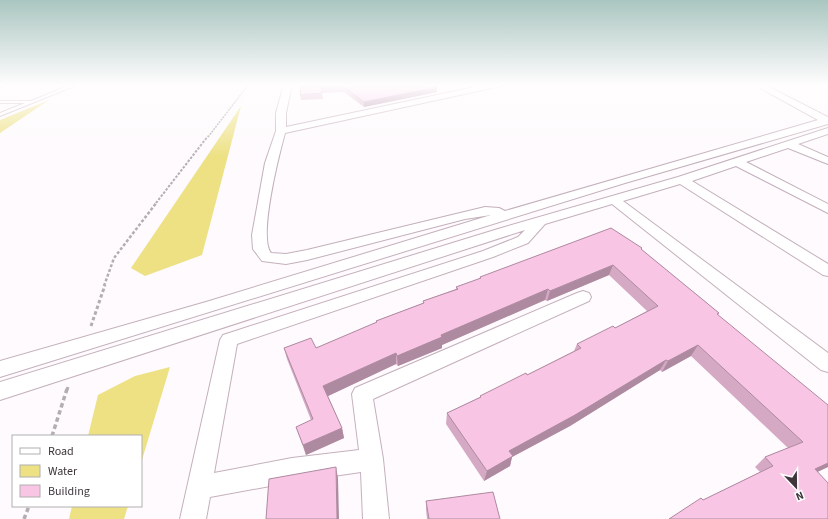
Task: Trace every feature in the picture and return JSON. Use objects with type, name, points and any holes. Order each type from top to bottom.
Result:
[{"type":"street","points":[[282,108],[282,131],[271,163],[259,235],[260,249],[267,258],[286,258],[307,255],[464,215],[486,211],[513,213]]},
{"type":"street","points":[[282,131],[390,108]]},
{"type":"street","points":[[799,108],[825,123]]},
{"type":"street","points":[[0,369],[84,345],[513,213],[825,123]]},
{"type":"street","points":[[0,391],[495,235],[682,180],[791,145],[825,123]]},
{"type":"street","points":[[791,145],[828,162]]},
{"type":"street","points":[[737,162],[828,209]]},
{"type":"street","points":[[682,180],[828,272]]},
{"type":"street","points":[[614,200],[828,364]]},
{"type":"street","points":[[193,519],[230,340],[488,254],[522,240],[540,223]]},
{"type":"street","points":[[376,519],[372,459],[362,394],[583,296]]},
{"type":"street","points":[[200,487],[292,470],[372,459]]},
{"type":"lane","points":[[0,115],[18,108]]},
{"type":"path","points":[[84,345],[114,258],[230,108]]},
{"type":"path","points":[[52,435],[75,368]]},
{"type":"path","points":[[24,519],[29,507]]},
{"type":"water","points":[[29,108],[37,108],[0,133],[0,120]]},
{"type":"water","points":[[240,108],[202,255],[145,276],[131,268]]},
{"type":"water","points":[[170,367],[142,460],[142,435],[88,435],[98,395],[135,376]]},
{"type":"water","points":[[72,507],[128,507],[124,519],[69,519]]},
{"type":"building","points":[[611,228],[642,248],[641,249],[719,313],[717,314],[828,405],[828,463],[815,469],[828,483],[828,519],[669,519],[701,498],[703,500],[773,466],[765,457],[803,442],[698,345],[668,361],[666,360],[575,415],[509,451],[513,456],[487,471],[447,413],[526,373],[527,375],[581,348],[577,344],[613,326],[615,328],[658,306],[613,265],[550,291],[548,289],[441,335],[442,337],[397,356],[396,353],[323,386],[342,428],[303,445],[296,427],[313,419],[284,348],[311,338],[316,348],[377,322],[376,321],[424,303],[423,301],[458,289],[456,287],[481,278],[480,277]]},
{"type":"building","points":[[336,467],[337,519],[266,519],[269,479]]},
{"type":"building","points":[[493,492],[500,519],[429,519],[426,501]]}]
